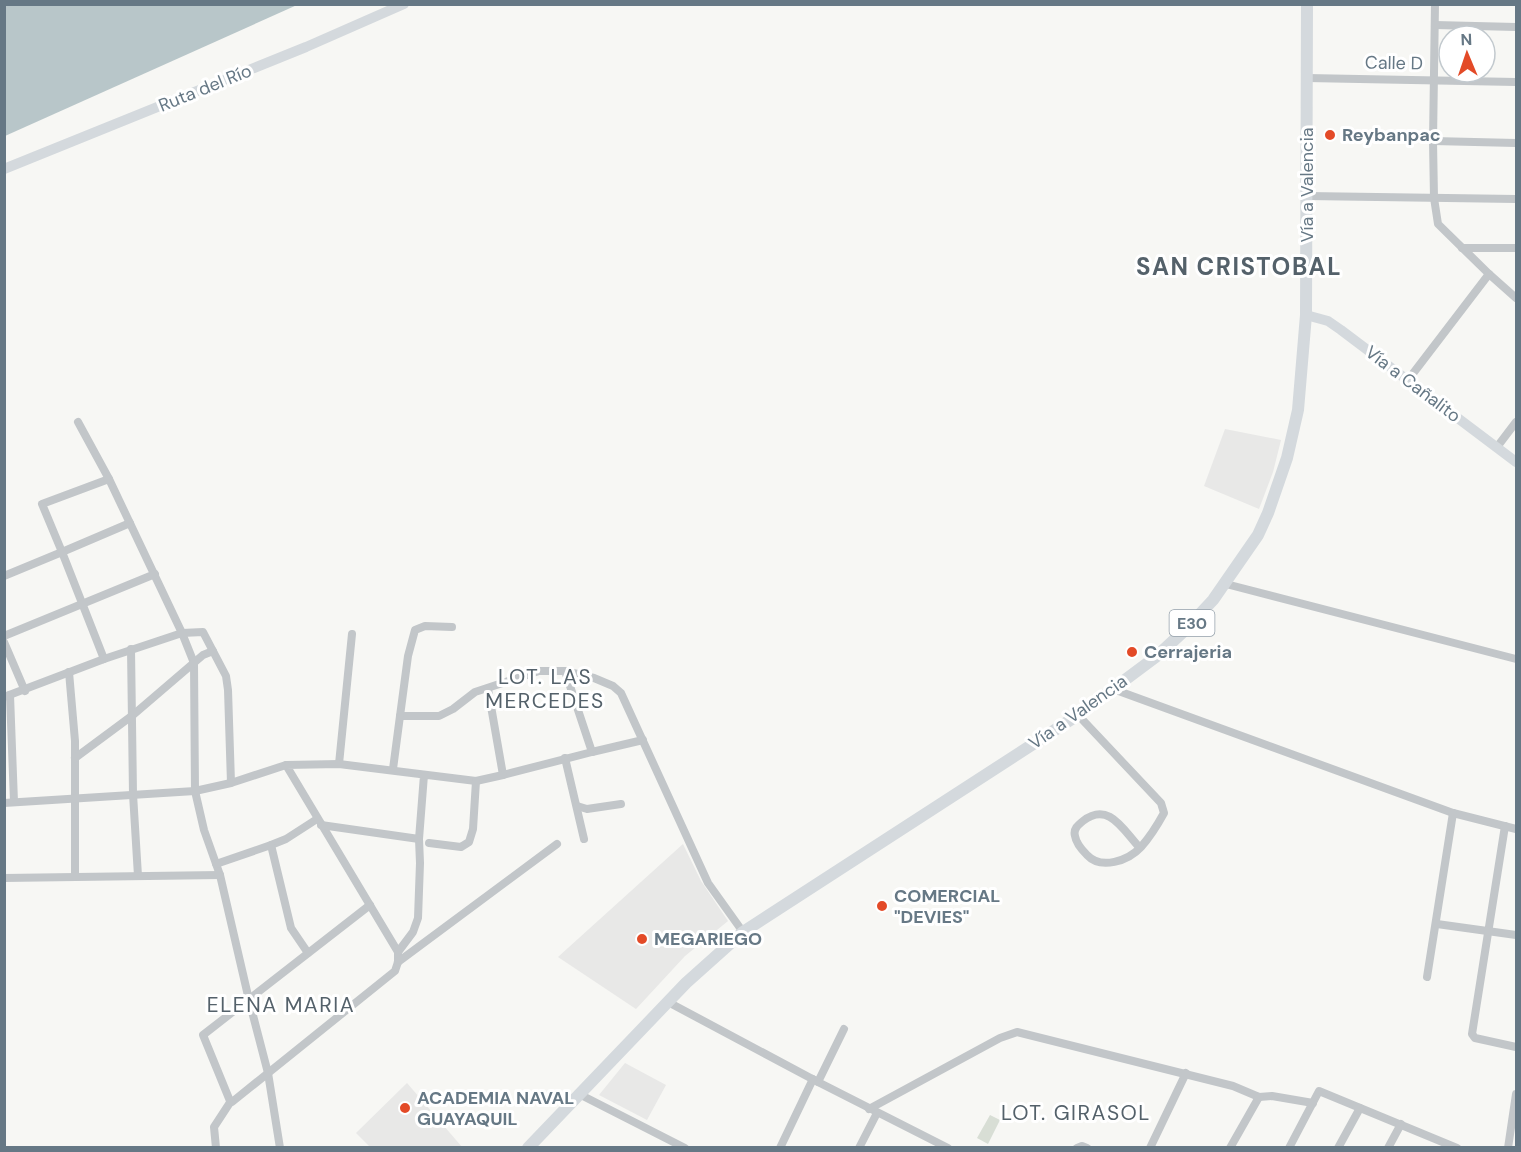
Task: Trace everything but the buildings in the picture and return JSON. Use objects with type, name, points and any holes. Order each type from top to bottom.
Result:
[{"type":"highway","name":"Vía a Valencia","points":[[668,1002],[743,932],[1113,689],[1172,643],[1226,584],[1269,513],[1293,435],[1298,410],[1306,315],[1307,4]]},
{"type":"highway","name":"E30","points":[[528,1148],[668,1002]]},
{"type":"main road","name":"Ruta del Río","points":[[4,169],[306,47],[404,4]]},
{"type":"main road","name":"Vía a Cañalito","points":[[1306,315],[1328,321],[1516,462]]},
{"type":"street","points":[[1435,4],[1432,141],[1434,198],[1439,227],[1516,298]]},
{"type":"street","points":[[1435,25],[1516,27]]},
{"type":"street","name":"Calle D","points":[[1307,78],[1516,82]]},
{"type":"street","points":[[1432,141],[1516,143]]},
{"type":"street","points":[[1307,196],[1516,199]]},
{"type":"street","points":[[1462,248],[1516,248]]},
{"type":"street","points":[[1408,380],[1489,274]]},
{"type":"street","points":[[78,422],[109,478],[194,663],[195,791],[204,830],[220,875],[268,1073],[280,1148]]},
{"type":"street","points":[[1497,447],[1516,422]]},
{"type":"street","points":[[104,659],[42,504],[109,478]]},
{"type":"street","points":[[4,576],[130,523]]},
{"type":"street","points":[[4,636],[155,574]]},
{"type":"street","points":[[1226,584],[1516,659]]},
{"type":"street","points":[[393,769],[408,656],[415,630],[425,626],[452,627]]},
{"type":"street","points":[[14,802],[7,696],[131,649],[182,633],[203,632],[228,682],[231,783]]},
{"type":"street","points":[[339,764],[352,634]]},
{"type":"street","points":[[4,642],[25,691]]},
{"type":"street","points":[[131,649],[133,794],[138,876]]},
{"type":"street","points":[[75,758],[133,714],[203,655],[213,651]]},
{"type":"street","points":[[400,716],[439,716],[453,709],[475,692],[532,672],[565,671],[594,678],[618,689],[708,883],[743,932]]},
{"type":"street","points":[[565,671],[592,752]]},
{"type":"street","points":[[69,672],[75,758],[75,877]]},
{"type":"street","points":[[488,689],[503,775]]},
{"type":"street","points":[[1113,689],[1453,813],[1516,829]]},
{"type":"street","points":[[1078,714],[1161,803],[1163,808],[1162,816],[1140,848],[1113,863],[1096,862],[1089,858],[1076,842],[1074,831],[1077,825],[1089,816],[1102,813],[1107,814],[1140,848]]},
{"type":"street","points":[[4,803],[195,791],[231,783],[286,765],[339,764],[476,781],[643,740]]},
{"type":"street","points":[[565,758],[585,839]]},
{"type":"street","points":[[286,765],[370,905],[398,957]]},
{"type":"street","points":[[415,949],[424,775]]},
{"type":"street","points":[[429,843],[461,847],[469,842],[473,830],[476,781]]},
{"type":"street","points":[[576,806],[587,809],[621,804]]},
{"type":"street","points":[[1427,977],[1453,813]]},
{"type":"street","points":[[216,864],[286,839],[319,822],[419,839]]},
{"type":"street","points":[[1505,826],[1472,1034],[1475,1038],[1516,1047]]},
{"type":"street","points":[[398,957],[415,949],[556,844]]},
{"type":"street","points":[[271,845],[291,928],[309,953]]},
{"type":"street","points":[[4,878],[220,875]]},
{"type":"street","points":[[231,1101],[202,1037],[370,905]]},
{"type":"street","points":[[216,1148],[214,1127],[231,1101],[395,971],[398,957],[413,933],[418,918]]},
{"type":"street","points":[[1437,924],[1516,934]]},
{"type":"street","points":[[668,1002],[873,1111],[948,1148]]},
{"type":"street","points":[[780,1148],[844,1029]]},
{"type":"street","points":[[859,1148],[873,1111],[1000,1038],[1017,1032],[1186,1073],[1233,1086],[1259,1097],[1272,1096],[1313,1102]]},
{"type":"street","points":[[1150,1148],[1186,1073]]},
{"type":"street","points":[[1289,1148],[1319,1091],[1401,1124],[1439,1144],[1457,1148]]},
{"type":"street","points":[[579,1094],[685,1148]]},
{"type":"street","points":[[1508,1148],[1516,1094]]},
{"type":"street","points":[[1230,1148],[1259,1097]]},
{"type":"street","points":[[1338,1148],[1360,1108]]},
{"type":"street","points":[[1388,1148],[1401,1124]]},
{"type":"street","points":[[1077,1148],[1082,1146],[1087,1148]]},
{"type":"shaded area","points":[[5,4],[297,4],[297,5],[5,136]]},
{"type":"shaded area","points":[[1225,429],[1281,440],[1273,472],[1259,509],[1204,486]]},
{"type":"shaded area","name":"MEGARIEGO","points":[[683,844],[701,881],[728,921],[685,956],[636,1009],[558,957]]},
{"type":"shaded area","points":[[625,1063],[666,1085],[647,1120],[599,1095]]},
{"type":"shaded area","name":"ACADEMIA NAVAL GUAYAQUIL","points":[[407,1083],[462,1147],[370,1147],[356,1133]]},
{"type":"shaded area","points":[[990,1115],[1000,1120],[988,1144],[977,1138]]},
{"type":"place","name":"Reybanpac","points":[[1330,135]]},
{"type":"place","name":"Cerrajeria","points":[[1132,652]]},
{"type":"place","name":"COMERCIAL \"DEVIES\"","points":[[882,906]]},
{"type":"place","name":"MEGARIEGO","points":[[642,939]]},
{"type":"place","name":"ACADEMIA NAVAL GUAYAQUIL","points":[[405,1108]]},
{"type":"district","name":"SAN CRISTOBAL","points":[[1239,267]]},
{"type":"district","name":"LOT. LAS MERCEDES","points":[[545,689]]},
{"type":"district","name":"ELENA MARIA","points":[[281,1005]]},
{"type":"district","name":"LOT. GIRASOL","points":[[1076,1113]]}]
